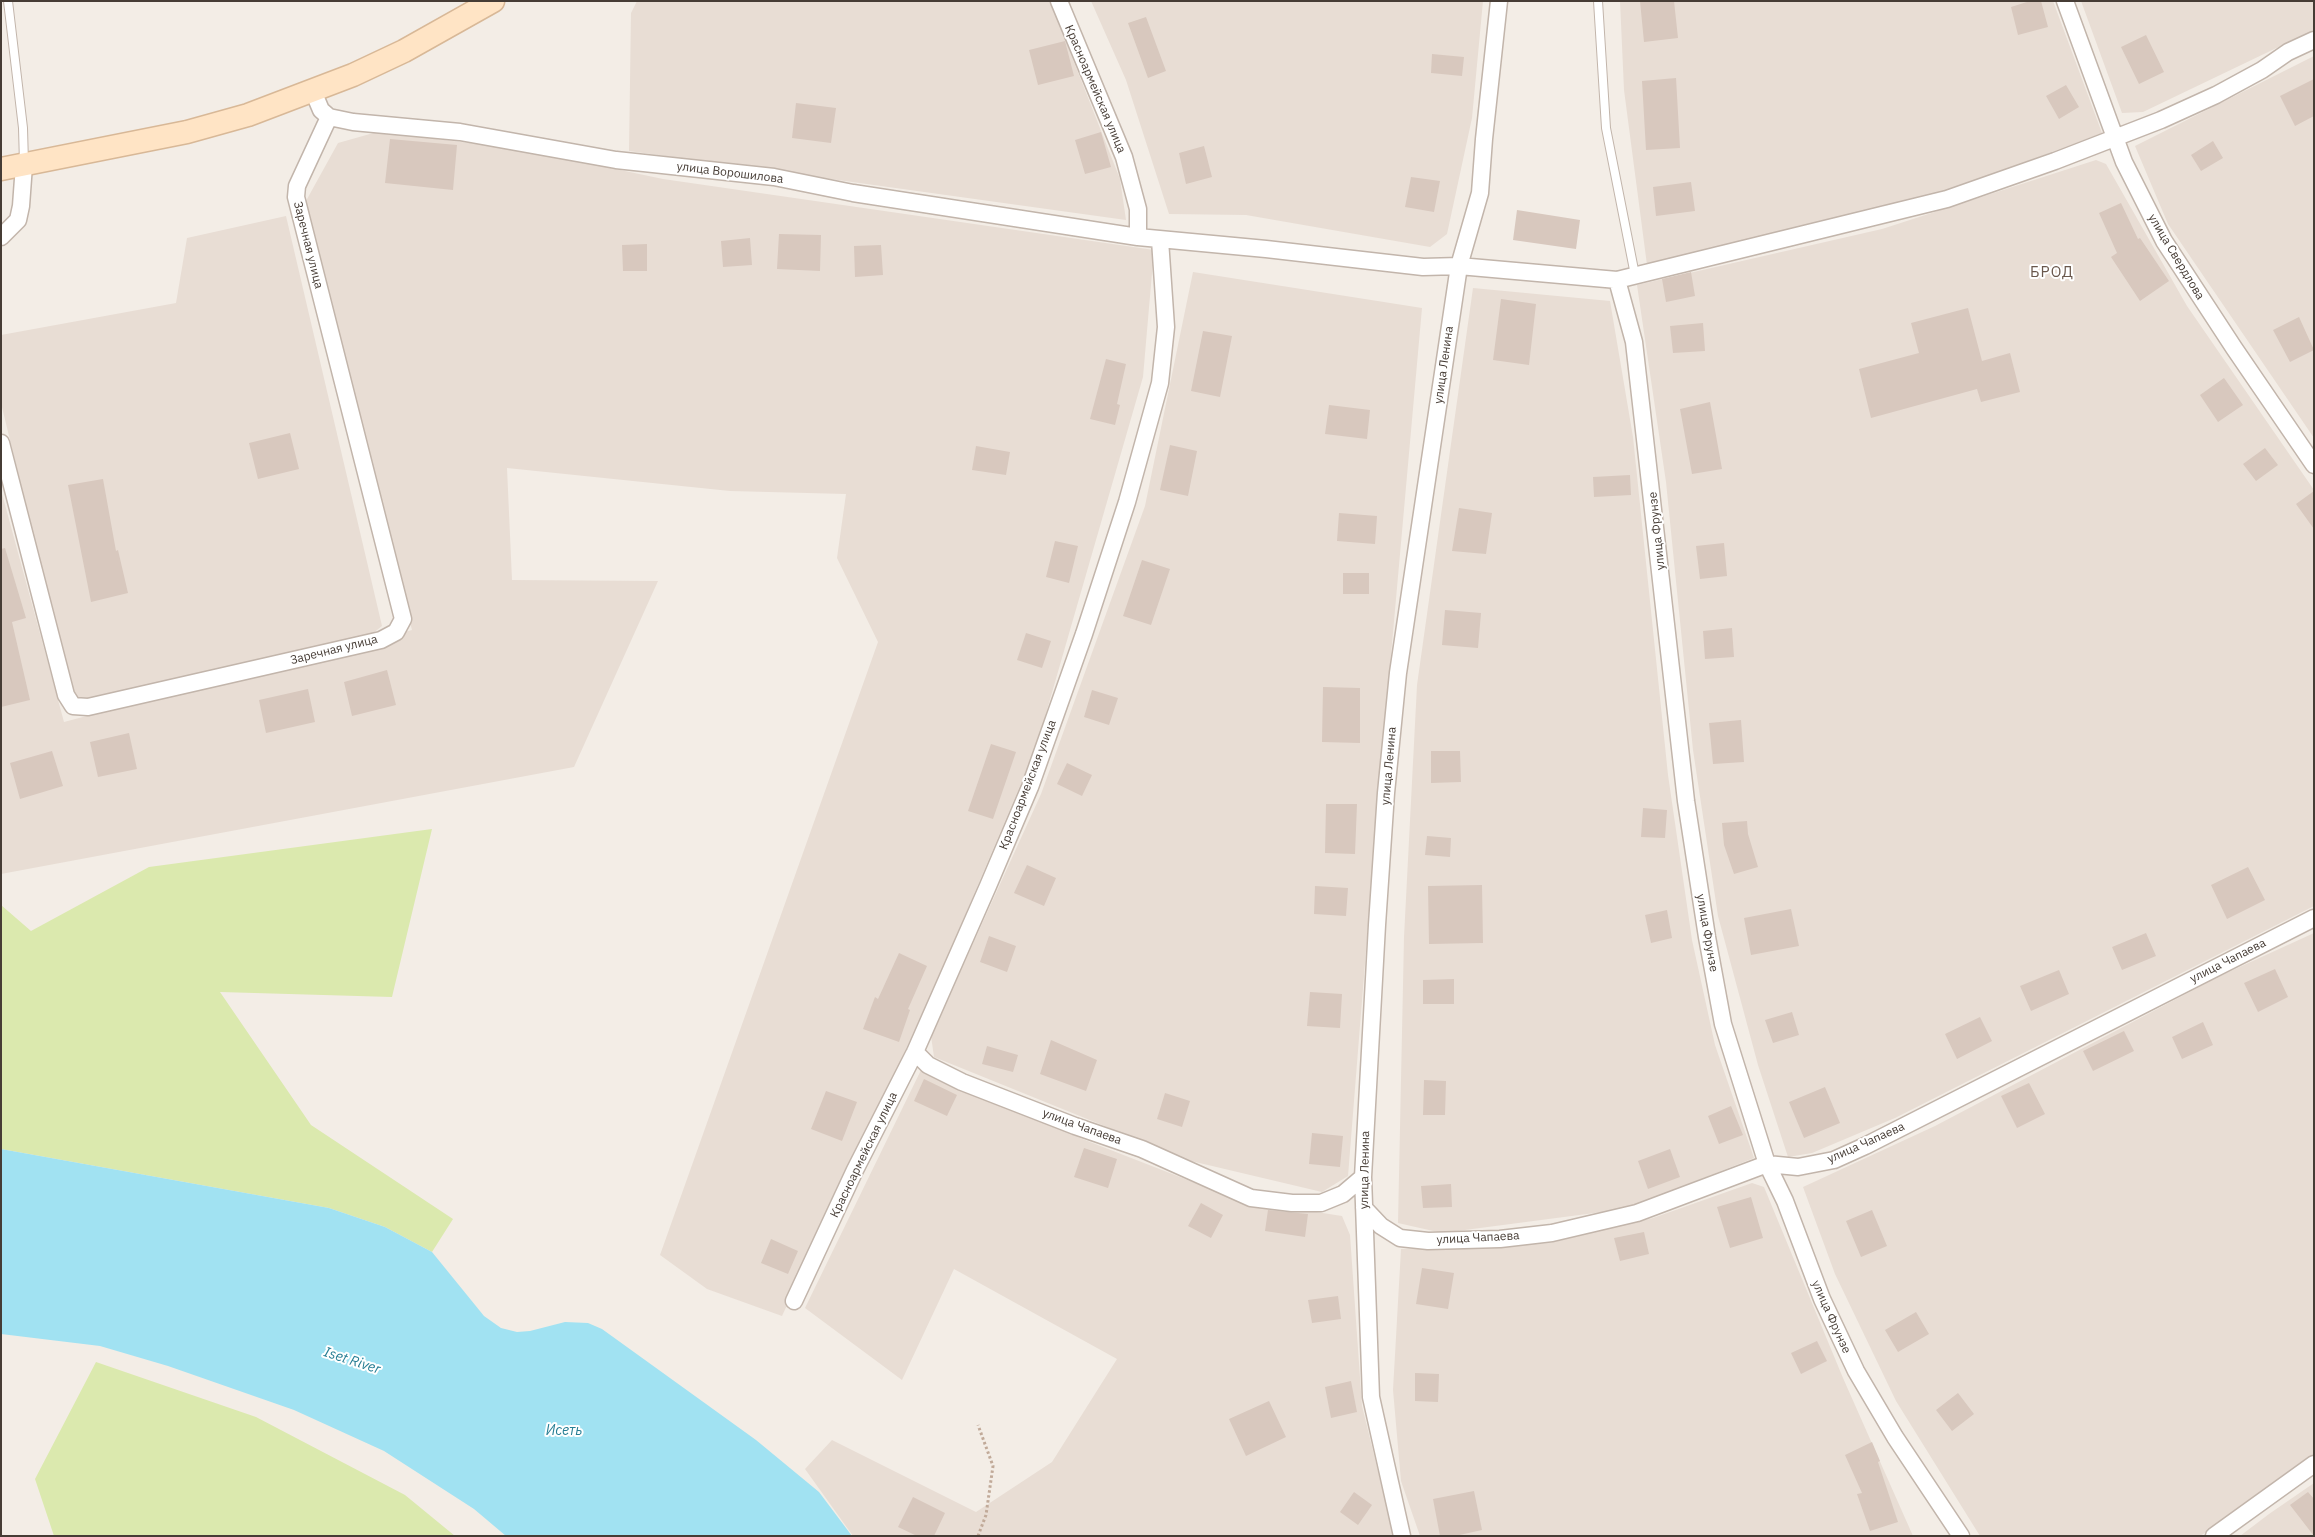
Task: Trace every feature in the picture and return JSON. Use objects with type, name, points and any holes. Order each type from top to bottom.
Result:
[{"type":"main road","points":[[1,169],[187,132],[248,116],[313,91],[404,52],[493,1]]},
{"type":"street","name":"Красноармейская улица","points":[[1059,1],[1124,157],[1138,209],[1138,237]]},
{"type":"street","name":"улица Ленина","points":[[1402,1536],[1372,1397],[1364,1208],[1363,1177],[1378,916],[1398,672],[1459,266],[1480,193],[1499,1]]},
{"type":"street","name":"улица Свердлова","points":[[2065,1],[2124,162],[2164,241],[2314,465]]},
{"type":"street","points":[[1617,280],[1947,199],[2115,138],[2216,95],[2262,70],[2288,52],[2314,40]]},
{"type":"street","points":[[313,91],[321,110],[329,117]]},
{"type":"street","name":"улица Ворошилова","points":[[329,117],[353,122],[460,132],[616,160],[774,177],[853,192],[1160,240],[1266,249],[1424,267],[1459,266],[1617,280]]},
{"type":"street","name":"Заречная улица","points":[[1,442],[66,694],[73,706],[88,707],[381,640],[396,632],[403,619],[296,196],[297,186],[329,117]]},
{"type":"street","points":[[1,237],[18,220],[24,165]]},
{"type":"street","name":"Красноармейская улица","points":[[794,1302],[855,1170],[915,1052],[1030,787],[1087,626],[1129,494],[1160,383],[1164,356],[1165,304],[1160,240]]},
{"type":"street","name":"улица Фрунзе","points":[[1617,280],[1634,342],[1686,801],[1707,937],[1723,1024],[1767,1164],[1785,1201],[1822,1299],[1856,1371],[1895,1437],[1961,1536]]},
{"type":"street","name":"улица Чапаева","points":[[1364,1208],[1381,1226],[1400,1238],[1428,1240],[1500,1239],[1544,1234],[1637,1213],[1767,1164],[1798,1167],[1834,1160],[2314,918]]},
{"type":"street","name":"улица Чапаева","points":[[915,1052],[928,1065],[962,1082],[1075,1126],[1142,1149],[1251,1198],[1292,1203],[1321,1203],[1343,1194],[1363,1177]]},
{"type":"street","points":[[2214,1536],[2314,1464]]},
{"type":"lane","points":[[8,1],[23,128],[24,165]]},
{"type":"lane","points":[[1598,1],[1606,128],[1634,275]]},
{"type":"path","points":[[978,1425],[993,1466],[986,1515],[978,1536]]},
{"type":"shaded area","points":[[637,1],[1050,1],[1120,179],[1126,220],[629,151],[631,13]]},
{"type":"shaded area","points":[[1091,1],[1483,1],[1472,118],[1447,234],[1430,247],[1246,215],[1169,214],[1126,80]]},
{"type":"shaded area","points":[[1620,1],[2053,1],[2102,133],[1941,194],[1647,265],[1624,90]]},
{"type":"shaded area","points":[[2081,1],[2314,1],[2314,30],[2143,112],[2122,113]]},
{"type":"shaded area","points":[[2314,56],[2314,438],[2168,224],[2135,146]]},
{"type":"shaded area","points":[[377,132],[520,149],[663,179],[1154,250],[1143,377],[1036,748],[936,984],[782,1316],[707,1289],[660,1255],[878,642],[837,558],[846,494],[730,491],[507,468],[512,580],[658,581],[574,767],[1,874],[1,490],[64,722],[412,630],[301,210],[338,143]]},
{"type":"shaded area","points":[[2096,160],[2106,164],[2187,306],[2314,490],[2314,906],[1895,1118],[1812,1153],[1788,1157],[1758,1065],[1718,916],[1693,750],[1666,482],[1637,285],[1882,229]]},
{"type":"shaded area","points":[[286,216],[382,626],[367,638],[86,704],[75,700],[67,675],[1,403],[1,335],[176,303],[187,238]]},
{"type":"shaded area","points":[[1193,272],[1422,308],[1378,800],[1348,1176],[1322,1192],[1191,1161],[934,1057],[931,1036],[1041,794],[1145,506]]},
{"type":"shaded area","points":[[1473,288],[1610,301],[1633,437],[1668,775],[1692,940],[1715,1045],[1754,1158],[1625,1209],[1442,1233],[1398,1223],[1404,937],[1417,685]]},
{"type":"shaded area","points":[[2314,933],[2314,1457],[2229,1518],[2200,1536],[1980,1536],[1896,1401],[1835,1274],[1803,1187],[1935,1126],[2220,976]]},
{"type":"shaded area","points":[[921,1070],[1085,1140],[1239,1200],[1342,1216],[1350,1235],[1362,1406],[1394,1536],[853,1536],[805,1469],[832,1440],[976,1512],[1052,1462],[1117,1359],[954,1269],[902,1380],[805,1308]]},
{"type":"shaded area","points":[[1752,1183],[1764,1187],[1843,1378],[1913,1536],[1420,1536],[1401,1481],[1393,1390],[1401,1249],[1550,1243],[1653,1218]]},
{"type":"shaded area","points":[[2314,1483],[2314,1536],[2240,1536],[2269,1514]]},
{"type":"green space","points":[[432,829],[392,997],[220,992],[311,1125],[453,1219],[432,1252],[385,1227],[329,1208],[1,1149],[1,905],[31,931],[149,867]]},
{"type":"green space","points":[[96,1362],[256,1417],[405,1495],[455,1536],[54,1536],[35,1479]]},
{"type":"water","name":"Исеть","points":[[1,1149],[329,1208],[385,1227],[432,1252],[484,1316],[501,1328],[517,1332],[530,1331],[565,1322],[588,1323],[602,1329],[756,1440],[819,1492],[852,1536],[506,1536],[474,1509],[384,1451],[294,1410],[168,1366],[100,1346],[1,1334]]},
{"type":"building","points":[[1640,1],[1674,1],[1678,38],[1644,42]]},
{"type":"building","points":[[2030,1],[2041,1],[2048,27],[2018,35],[2011,7]]},
{"type":"building","points":[[1146,17],[1166,71],[1148,78],[1128,23]]},
{"type":"building","points":[[2146,35],[2164,72],[2139,84],[2121,47]]},
{"type":"building","points":[[1065,41],[1074,76],[1038,85],[1029,50]]},
{"type":"building","points":[[1432,54],[1464,57],[1462,76],[1431,73]]},
{"type":"building","points":[[1676,78],[1680,148],[1646,150],[1642,81]]},
{"type":"building","points":[[2314,79],[2314,116],[2295,126],[2280,96]]},
{"type":"building","points":[[2066,85],[2079,107],[2059,119],[2046,96]]},
{"type":"building","points":[[796,103],[836,108],[831,143],[792,138]]},
{"type":"building","points":[[1101,132],[1111,167],[1085,174],[1075,140]]},
{"type":"building","points":[[390,139],[457,145],[453,190],[385,183]]},
{"type":"building","points":[[2213,141],[2223,158],[2201,171],[2191,155]]},
{"type":"building","points":[[1204,146],[1212,177],[1186,184],[1179,153]]},
{"type":"building","points":[[1411,177],[1440,181],[1434,212],[1405,207]]},
{"type":"building","points":[[1691,182],[1695,211],[1656,216],[1653,187]]},
{"type":"building","points":[[2121,203],[2138,239],[2140,238],[2169,281],[2140,301],[2111,257],[2117,253],[2099,213]]},
{"type":"building","points":[[1517,210],[1580,220],[1576,249],[1513,240]]},
{"type":"building","points":[[779,234],[821,235],[820,271],[777,269]]},
{"type":"building","points":[[750,238],[752,265],[723,267],[721,241]]},
{"type":"building","points":[[647,244],[647,271],[623,271],[622,245]]},
{"type":"building","points":[[881,245],[883,275],[855,277],[854,246]]},
{"type":"building","points":[[1691,272],[1695,296],[1666,302],[1662,279]]},
{"type":"building","points":[[1501,299],[1536,304],[1529,365],[1493,360]]},
{"type":"building","points":[[1968,308],[1982,361],[2010,353],[2020,392],[1981,402],[1977,389],[1871,418],[1859,369],[1919,353],[1911,323]]},
{"type":"building","points":[[2299,317],[2314,350],[2290,362],[2273,330]]},
{"type":"building","points":[[1703,323],[1705,351],[1673,353],[1670,326]]},
{"type":"building","points":[[1203,331],[1232,336],[1220,397],[1191,391]]},
{"type":"building","points":[[1106,359],[1126,364],[1117,404],[1120,405],[1115,425],[1090,419]]},
{"type":"building","points":[[2224,378],[2243,405],[2218,422],[2200,395]]},
{"type":"building","points":[[1710,402],[1722,469],[1692,474],[1680,409]]},
{"type":"building","points":[[1329,405],[1370,410],[1367,439],[1325,434]]},
{"type":"building","points":[[290,433],[299,469],[258,479],[249,443]]},
{"type":"building","points":[[1170,445],[1197,451],[1188,496],[1160,490]]},
{"type":"building","points":[[976,446],[1010,452],[1006,475],[972,470]]},
{"type":"building","points":[[2265,448],[2278,465],[2256,481],[2243,464]]},
{"type":"building","points":[[1630,475],[1631,495],[1594,497],[1593,477]]},
{"type":"building","points":[[103,479],[116,551],[118,550],[128,593],[91,602],[68,485]]},
{"type":"building","points":[[2314,491],[2314,529],[2296,504]]},
{"type":"building","points":[[1459,508],[1492,513],[1486,554],[1452,551]]},
{"type":"building","points":[[1339,513],[1377,516],[1375,544],[1337,541]]},
{"type":"building","points":[[1055,541],[1078,546],[1069,583],[1046,577]]},
{"type":"building","points":[[1724,543],[1727,576],[1700,579],[1696,546]]},
{"type":"building","points":[[5,548],[26,618],[12,622],[30,700],[1,707],[1,549]]},
{"type":"building","points":[[1142,560],[1170,569],[1151,625],[1123,616]]},
{"type":"building","points":[[1343,573],[1369,573],[1369,594],[1343,594]]},
{"type":"building","points":[[1445,610],[1481,613],[1478,648],[1442,645]]},
{"type":"building","points":[[1732,628],[1734,657],[1705,659],[1703,631]]},
{"type":"building","points":[[1026,633],[1051,641],[1042,668],[1017,660]]},
{"type":"building","points":[[387,670],[396,705],[352,716],[344,682]]},
{"type":"building","points":[[1323,687],[1360,688],[1360,743],[1322,742]]},
{"type":"building","points":[[308,689],[315,722],[266,733],[259,700]]},
{"type":"building","points":[[1092,690],[1118,698],[1109,725],[1084,717]]},
{"type":"building","points":[[1741,720],[1744,762],[1713,764],[1709,723]]},
{"type":"building","points":[[129,733],[137,769],[98,777],[90,742]]},
{"type":"building","points":[[991,744],[1016,752],[993,819],[968,811]]},
{"type":"building","points":[[52,751],[63,786],[20,799],[10,763]]},
{"type":"building","points":[[1431,751],[1460,751],[1461,782],[1431,783]]},
{"type":"building","points":[[1067,763],[1092,775],[1082,796],[1057,784]]},
{"type":"building","points":[[1326,804],[1357,804],[1355,854],[1325,853]]},
{"type":"building","points":[[1643,808],[1667,810],[1665,838],[1641,837]]},
{"type":"building","points":[[1747,821],[1748,834],[1758,867],[1734,874],[1724,845],[1722,823]]},
{"type":"building","points":[[1427,836],[1451,838],[1450,857],[1425,855]]},
{"type":"building","points":[[1027,865],[1056,878],[1044,906],[1014,893]]},
{"type":"building","points":[[2248,867],[2265,900],[2227,919],[2211,885]]},
{"type":"building","points":[[1482,885],[1483,943],[1429,944],[1428,886]]},
{"type":"building","points":[[1315,886],[1348,888],[1346,916],[1314,914]]},
{"type":"building","points":[[1791,909],[1799,946],[1751,955],[1744,918]]},
{"type":"building","points":[[1667,910],[1672,938],[1651,943],[1645,915]]},
{"type":"building","points":[[2146,933],[2156,956],[2122,970],[2112,947]]},
{"type":"building","points":[[989,936],[1016,946],[1007,972],[980,962]]},
{"type":"building","points":[[899,953],[927,966],[908,1009],[910,1010],[899,1042],[863,1029],[875,997],[878,999]]},
{"type":"building","points":[[2275,969],[2288,997],[2258,1012],[2244,983]]},
{"type":"building","points":[[2059,970],[2069,994],[2031,1011],[2020,986]]},
{"type":"building","points":[[1454,979],[1454,1004],[1423,1004],[1423,980]]},
{"type":"building","points":[[1310,992],[1342,994],[1340,1028],[1307,1026]]},
{"type":"building","points":[[1792,1012],[1799,1035],[1773,1043],[1765,1020]]},
{"type":"building","points":[[1980,1017],[1992,1041],[1957,1059],[1945,1034]]},
{"type":"building","points":[[2203,1022],[2213,1045],[2182,1059],[2172,1037]]},
{"type":"building","points":[[2124,1031],[2134,1051],[2093,1071],[2083,1051]]},
{"type":"building","points":[[1051,1040],[1097,1060],[1086,1091],[1040,1074]]},
{"type":"building","points":[[987,1046],[1018,1055],[1013,1072],[982,1064]]},
{"type":"building","points":[[924,1079],[957,1095],[947,1116],[914,1101]]},
{"type":"building","points":[[1424,1080],[1446,1081],[1445,1115],[1423,1115]]},
{"type":"building","points":[[2029,1083],[2045,1114],[2017,1128],[2001,1096]]},
{"type":"building","points":[[1825,1087],[1840,1123],[1804,1138],[1789,1102]]},
{"type":"building","points":[[826,1091],[857,1102],[842,1141],[811,1129]]},
{"type":"building","points":[[1165,1093],[1190,1101],[1182,1127],[1157,1119]]},
{"type":"building","points":[[1731,1106],[1743,1135],[1719,1144],[1708,1116]]},
{"type":"building","points":[[1312,1133],[1343,1136],[1340,1167],[1309,1164]]},
{"type":"building","points":[[1084,1148],[1117,1159],[1108,1188],[1074,1177]]},
{"type":"building","points":[[1670,1149],[1680,1177],[1648,1189],[1638,1161]]},
{"type":"building","points":[[1451,1184],[1452,1207],[1423,1208],[1421,1186]]},
{"type":"building","points":[[1751,1197],[1763,1238],[1730,1248],[1717,1207]]},
{"type":"building","points":[[1201,1203],[1223,1215],[1211,1238],[1188,1226]]},
{"type":"building","points":[[1268,1210],[1308,1214],[1305,1237],[1265,1231]]},
{"type":"building","points":[[1872,1210],[1887,1246],[1861,1257],[1846,1221]]},
{"type":"building","points":[[1644,1232],[1649,1254],[1620,1261],[1614,1238]]},
{"type":"building","points":[[771,1239],[798,1251],[788,1274],[761,1263]]},
{"type":"building","points":[[1422,1268],[1454,1273],[1448,1309],[1416,1304]]},
{"type":"building","points":[[1338,1296],[1341,1319],[1312,1323],[1308,1300]]},
{"type":"building","points":[[1916,1312],[1929,1334],[1898,1352],[1885,1330]]},
{"type":"building","points":[[1817,1341],[1827,1361],[1801,1374],[1791,1353]]},
{"type":"building","points":[[1415,1373],[1439,1374],[1438,1402],[1415,1401]]},
{"type":"building","points":[[1351,1381],[1357,1412],[1331,1418],[1325,1387]]},
{"type":"building","points":[[1958,1393],[1974,1414],[1952,1431],[1936,1410]]},
{"type":"building","points":[[1269,1401],[1286,1437],[1246,1456],[1229,1419]]},
{"type":"building","points":[[1872,1442],[1880,1461],[1878,1462],[1898,1522],[1870,1531],[1857,1494],[1862,1493],[1845,1455]]},
{"type":"building","points":[[1474,1491],[1482,1530],[1455,1536],[1440,1536],[1433,1499]]},
{"type":"building","points":[[1354,1492],[1372,1505],[1358,1525],[1340,1512]]},
{"type":"building","points":[[2308,1492],[2314,1499],[2314,1536],[2290,1505]]},
{"type":"building","points":[[913,1497],[945,1513],[934,1536],[917,1536],[898,1527]]},
{"type":"district","name":"БРОД","points":[[2052,273]]},
{"type":"water label","name":"Iset River","points":[[352,1361]]}]
